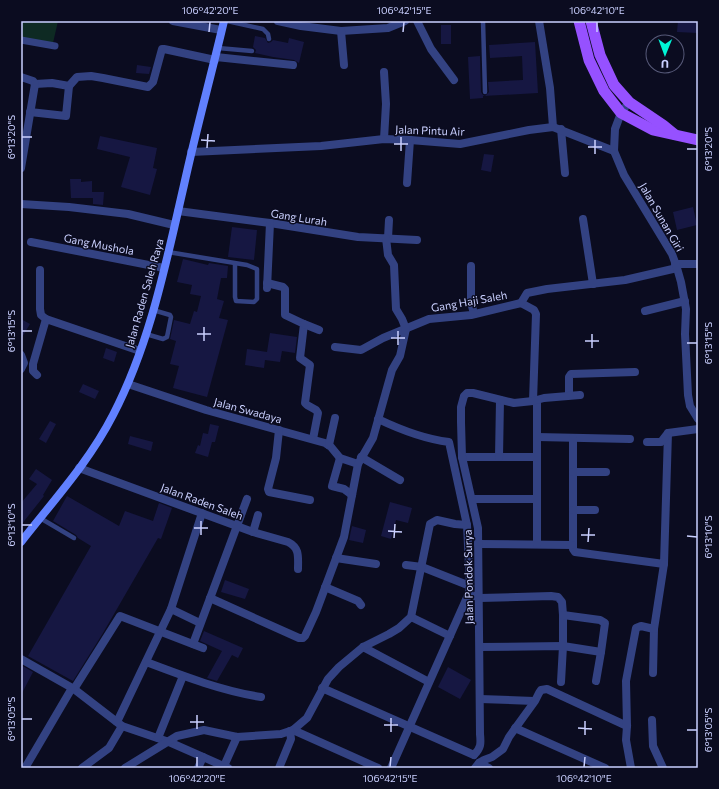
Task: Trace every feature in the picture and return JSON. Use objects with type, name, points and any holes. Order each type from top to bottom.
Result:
[{"type":"main road","name":"Jalan Raden Saleh Raya","points":[[21,542],[99,440],[128,384],[153,310],[224,21]]},
{"type":"main road","points":[[579,21],[589,60],[604,91],[621,113],[653,130],[698,140]]},
{"type":"main road","points":[[591,21],[600,55],[614,85],[629,102],[663,125],[676,136]]},
{"type":"street","points":[[174,21],[221,30]]},
{"type":"street","points":[[278,21],[301,26],[341,31],[388,28],[405,21]]},
{"type":"street","points":[[417,21],[431,49],[454,80]]},
{"type":"street","points":[[539,21],[565,173]]},
{"type":"street","points":[[341,31],[344,65]]},
{"type":"street","points":[[21,40],[55,46]]},
{"type":"street","points":[[30,112],[66,116],[69,86],[77,77],[91,76],[148,86],[154,82],[162,49],[215,59],[293,65]]},
{"type":"street","points":[[384,72],[386,104],[384,139]]},
{"type":"street","points":[[21,77],[33,81],[35,84],[52,83],[69,86]]},
{"type":"street","points":[[21,168],[24,132],[30,112],[35,84]]},
{"type":"street","name":"Jalan Sunan Giri","points":[[629,102],[621,113],[615,129],[614,151],[624,175],[672,254],[676,266],[681,282],[686,309],[685,334],[688,395],[690,406],[698,419]]},
{"type":"street","points":[[557,128],[614,151]]},
{"type":"street","name":"Jalan Pintu Air","points":[[191,152],[321,146],[384,139],[460,144],[529,130],[557,128]]},
{"type":"street","points":[[407,183],[410,140]]},
{"type":"street","points":[[21,204],[69,207],[128,214],[174,225]]},
{"type":"street","name":"Gang Lurah","points":[[178,211],[270,223],[358,237],[417,240]]},
{"type":"street","points":[[583,219],[593,284]]},
{"type":"street","points":[[210,598],[299,638],[303,638],[316,612],[344,537],[359,461],[373,438],[392,370],[400,356],[406,329],[396,309],[394,265],[388,255],[387,238],[389,220]]},
{"type":"street","points":[[270,223],[267,285],[283,287],[285,289],[285,315],[319,330]]},
{"type":"street","name":"Gang Mushola","points":[[31,242],[164,268]]},
{"type":"street","name":"Gang Haji Saleh","points":[[335,347],[361,350],[383,338],[429,319],[474,314],[521,303],[527,293],[547,289],[625,280],[676,266],[698,264]]},
{"type":"street","points":[[471,266],[471,302],[474,314]]},
{"type":"street","points":[[40,270],[41,315],[46,319],[140,350]]},
{"type":"street","points":[[645,311],[684,301]]},
{"type":"street","points":[[521,303],[534,310],[536,314],[535,400],[537,437],[537,544]]},
{"type":"street","points":[[37,374],[32,371],[32,364],[46,319]]},
{"type":"street","points":[[304,324],[300,358],[310,365],[305,403],[316,410],[318,414],[313,439]]},
{"type":"street","points":[[21,355],[24,363],[21,369]]},
{"type":"street","points":[[569,395],[569,376],[571,374],[635,372]]},
{"type":"street","name":"Jalan Swadaya","points":[[128,384],[206,410],[325,443],[329,445],[340,458]]},
{"type":"street","name":"Jalan Pondok Surya","points":[[470,768],[474,755],[482,745],[480,699],[480,598],[478,528],[462,457],[461,407],[464,396],[467,393],[474,393],[500,400]]},
{"type":"street","points":[[499,457],[500,400],[514,402],[580,395]]},
{"type":"street","points":[[329,445],[335,418]]},
{"type":"street","points":[[378,419],[413,434],[450,442],[467,525],[469,590],[391,768]]},
{"type":"street","points":[[647,442],[661,442],[668,433],[698,429]]},
{"type":"street","points":[[279,430],[276,458],[268,489],[269,492],[310,500]]},
{"type":"street","points":[[654,673],[654,629],[664,564],[668,433]]},
{"type":"street","points":[[537,437],[630,439]]},
{"type":"street","points":[[573,438],[572,545],[575,552],[664,564]]},
{"type":"street","points":[[462,457],[537,457]]},
{"type":"street","points":[[352,495],[344,489],[332,486],[340,458],[359,461],[400,480]]},
{"type":"street","name":"Jalan Raden Saleh","points":[[79,468],[253,532],[293,544],[299,554],[298,569]]},
{"type":"street","points":[[573,472],[606,472]]},
{"type":"street","points":[[192,644],[247,499]]},
{"type":"street","points":[[472,499],[537,499]]},
{"type":"street","points":[[572,510],[595,510]]},
{"type":"street","points":[[82,768],[109,748],[170,609],[202,513]]},
{"type":"street","points":[[253,532],[258,515]]},
{"type":"street","points":[[125,768],[170,742],[177,736],[204,730],[237,737],[281,734],[291,730],[307,718],[328,679],[362,647],[394,631],[411,617],[430,524],[437,520],[467,525]]},
{"type":"street","points":[[478,544],[572,545]]},
{"type":"street","points":[[336,558],[376,564]]},
{"type":"street","points":[[406,565],[422,567],[469,590],[480,598],[558,597],[562,602],[563,615],[561,682]]},
{"type":"street","points":[[325,587],[362,604]]},
{"type":"street","points":[[170,609],[200,623]]},
{"type":"street","points":[[563,615],[600,620],[605,623],[602,652],[596,681]]},
{"type":"street","points":[[25,768],[73,688],[120,616],[203,648]]},
{"type":"street","points":[[411,617],[450,636]]},
{"type":"street","points":[[631,768],[626,740],[626,681],[636,628],[641,626],[654,629]]},
{"type":"street","points":[[480,646],[563,646],[602,652]]},
{"type":"street","points":[[362,647],[429,682]]},
{"type":"street","points":[[21,659],[73,688],[120,724],[170,742],[226,767],[237,737]]},
{"type":"street","points":[[146,662],[183,676],[245,695],[261,697]]},
{"type":"street","points":[[158,738],[183,676]]},
{"type":"street","points":[[322,688],[474,755]]},
{"type":"street","points":[[477,766],[503,749],[515,728],[541,690],[548,689],[627,726]]},
{"type":"street","points":[[480,699],[534,701]]},
{"type":"street","points":[[652,720],[653,746],[663,768]]},
{"type":"street","points":[[515,728],[605,768]]},
{"type":"street","points":[[279,768],[291,738],[291,730]]},
{"type":"street","points":[[291,730],[378,768]]},
{"type":"street","points":[[198,768],[203,757]]},
{"type":"street","points":[[477,766],[489,768]]},
{"type":"lane","points":[[227,21],[263,29],[268,34],[269,39]]},
{"type":"lane","points":[[483,21],[485,92]]},
{"type":"lane","points":[[218,48],[252,51]]},
{"type":"lane","points":[[168,252],[235,263],[247,265],[257,269],[257,299],[254,302],[236,301],[235,263]]},
{"type":"lane","points":[[146,334],[163,339],[167,337],[171,317],[170,315],[153,310]]},
{"type":"lane","points":[[40,518],[74,538]]},
{"type":"green space","points":[[21,21],[58,21],[53,43],[21,38]]},
{"type":"building","points":[[678,21],[698,21],[698,33],[677,32]]},
{"type":"building","points":[[441,25],[451,25],[451,44],[441,44]]},
{"type":"building","points":[[255,36],[265,38],[268,43],[273,40],[288,43],[289,38],[304,42],[299,63],[294,60],[255,53],[256,50],[253,47]]},
{"type":"building","points":[[535,42],[538,93],[485,96],[489,92],[488,82],[523,80],[522,56],[490,58],[489,45]]},
{"type":"building","points":[[480,56],[481,92],[485,96],[483,96],[483,98],[470,99],[468,57]]},
{"type":"building","points":[[137,65],[151,67],[149,74],[136,73]]},
{"type":"building","points":[[100,136],[157,148],[153,168],[157,169],[150,195],[121,187],[130,157],[97,149]]},
{"type":"building","points":[[484,154],[494,155],[491,172],[481,170]]},
{"type":"building","points":[[70,179],[81,179],[81,182],[92,181],[92,192],[104,192],[103,205],[93,204],[93,198],[71,198]]},
{"type":"building","points":[[693,207],[697,225],[677,230],[673,212]]},
{"type":"building","points":[[232,227],[257,230],[254,260],[228,257]]},
{"type":"building","points":[[183,259],[208,265],[209,263],[228,266],[227,278],[221,278],[217,299],[224,301],[219,318],[228,320],[207,397],[173,388],[179,366],[170,364],[176,341],[170,339],[174,320],[190,324],[194,311],[197,312],[201,296],[190,294],[192,285],[177,282]]},
{"type":"building","points":[[21,319],[30,324],[21,339]]},
{"type":"building","points":[[270,333],[297,337],[295,353],[282,351],[280,362],[265,360],[264,368],[245,365],[247,349],[267,352]]},
{"type":"building","points":[[106,348],[117,352],[114,362],[103,358]]},
{"type":"building","points":[[83,384],[99,391],[95,399],[79,392]]},
{"type":"building","points":[[50,421],[56,424],[46,443],[39,439]]},
{"type":"building","points":[[210,424],[219,426],[215,442],[212,442],[208,457],[195,453],[198,445],[200,446],[203,433],[208,434]]},
{"type":"building","points":[[130,436],[153,442],[151,451],[128,444]]},
{"type":"building","points":[[36,469],[52,480],[43,495],[44,496],[21,525],[21,503],[37,484],[29,479]]},
{"type":"building","points":[[67,496],[119,526],[125,511],[153,521],[159,503],[172,508],[161,539],[158,538],[103,633],[73,681],[28,656],[91,546],[53,521]]},
{"type":"building","points":[[390,502],[412,508],[408,523],[396,520],[391,539],[381,536]]},
{"type":"building","points":[[352,526],[366,530],[363,543],[349,540]]},
{"type":"building","points":[[225,580],[249,589],[245,599],[221,592]]},
{"type":"building","points":[[204,631],[243,648],[238,658],[232,655],[217,681],[207,678],[222,651],[200,641]]},
{"type":"building","points":[[21,665],[33,672],[21,695]]},
{"type":"building","points":[[448,667],[471,680],[460,699],[438,687]]}]
